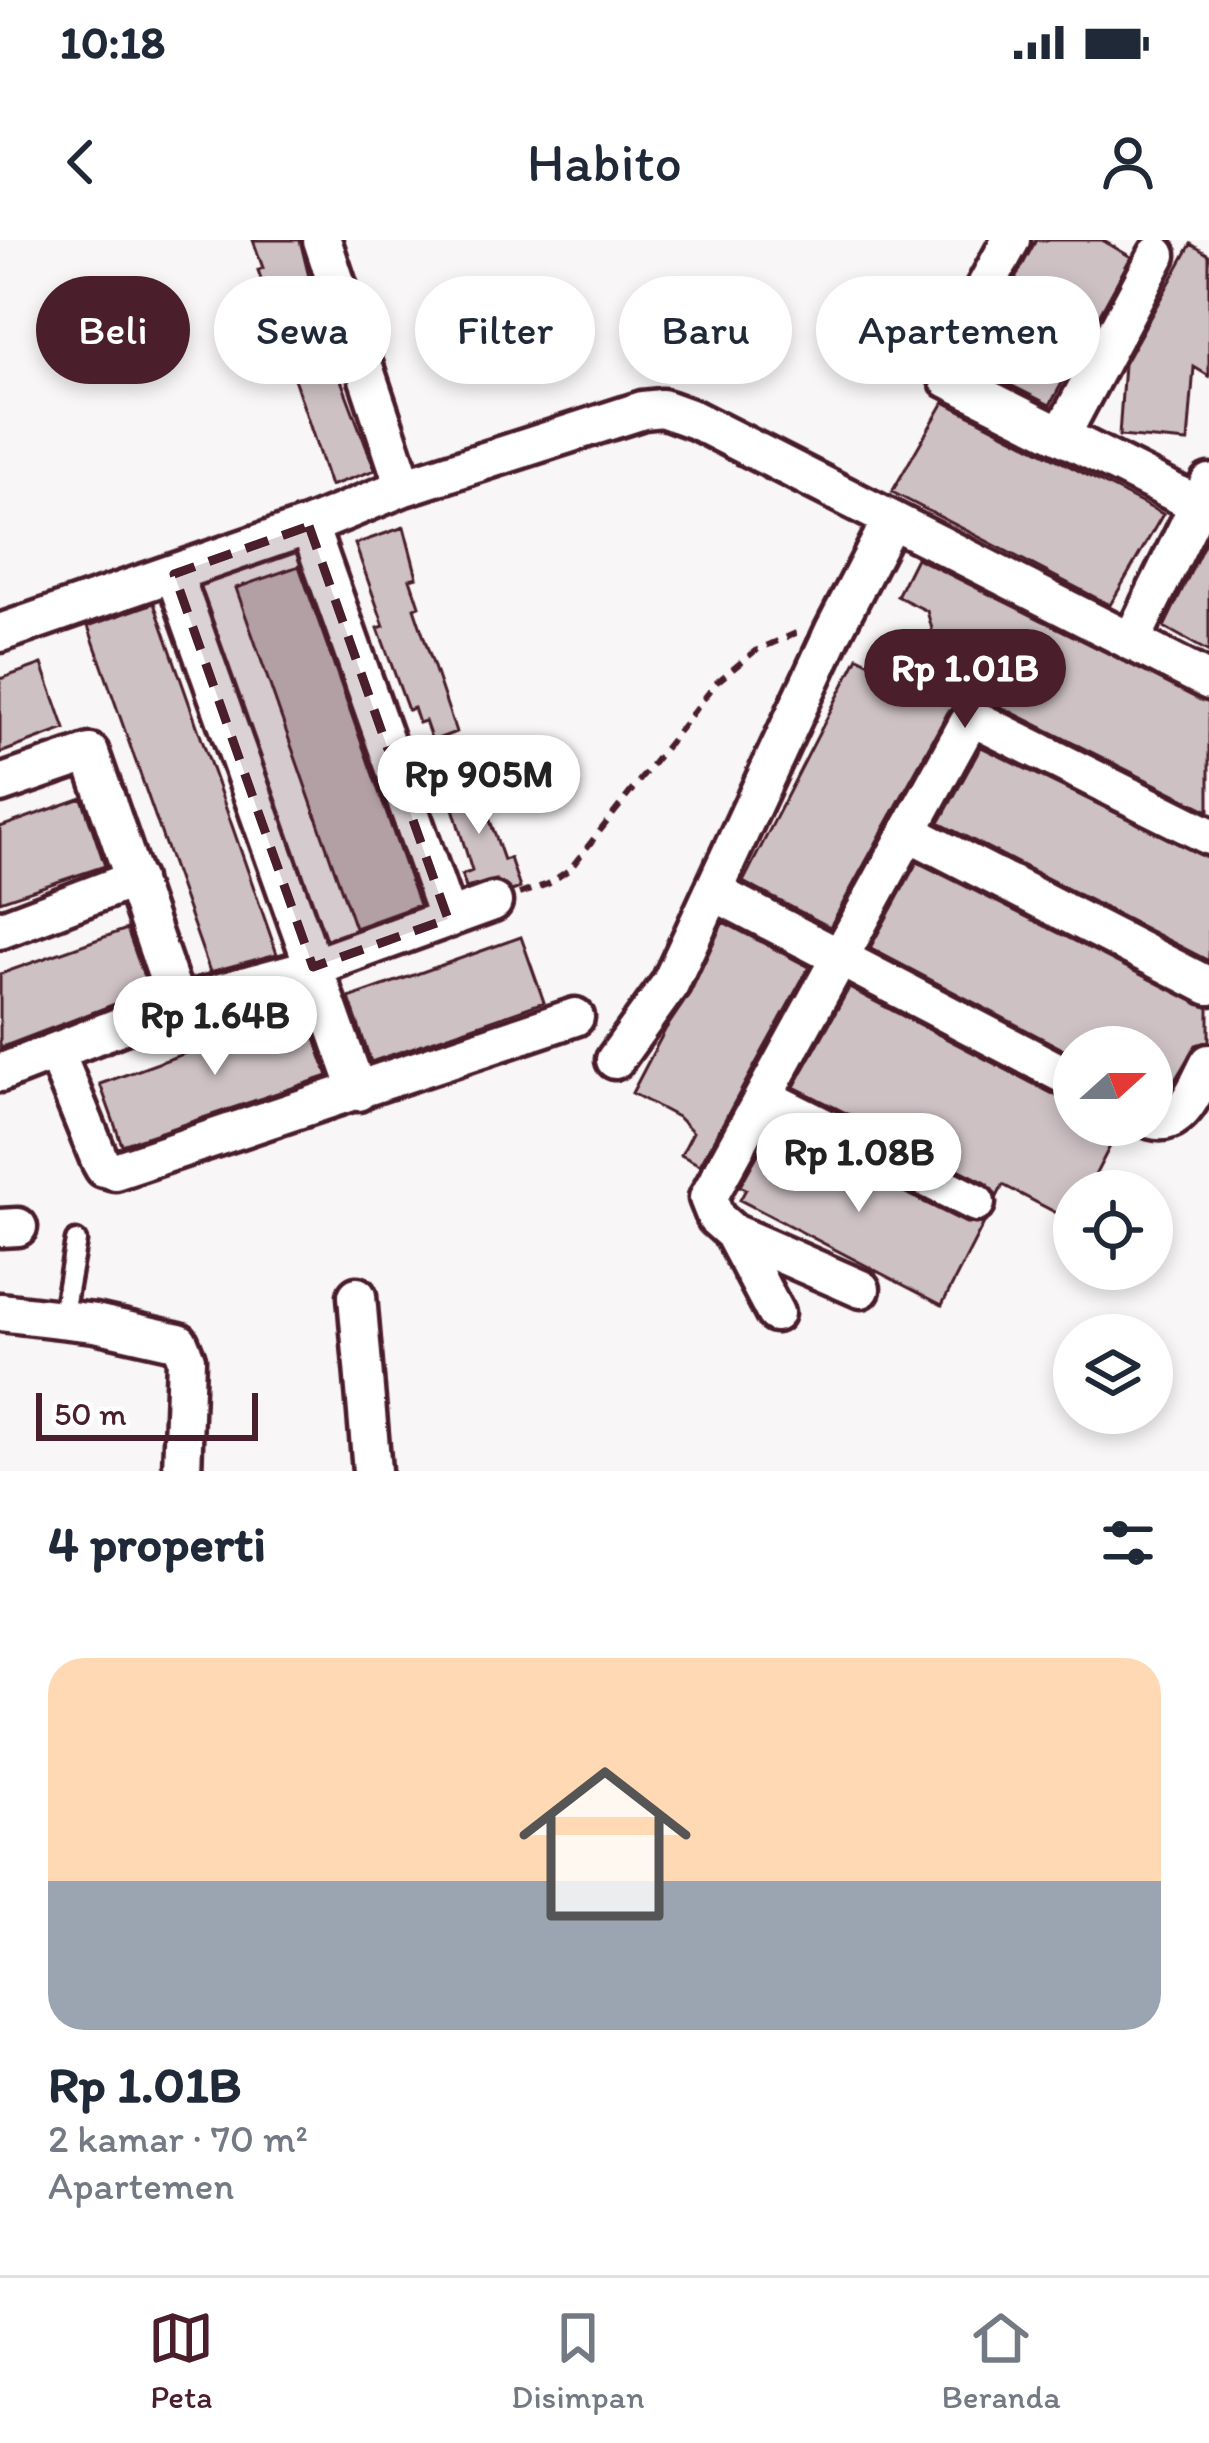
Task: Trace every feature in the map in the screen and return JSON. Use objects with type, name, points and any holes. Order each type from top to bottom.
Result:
[{"type":"street","points":[[322,240],[404,487]]},
{"type":"street","points":[[1010,240],[944,362],[948,379],[1205,499],[1131,641]]},
{"type":"street","points":[[1062,434],[1157,255]]},
{"type":"street","points":[[0,633],[309,526],[404,487],[622,416],[662,408],[1209,681]]},
{"type":"street","points":[[614,1060],[670,984],[890,520]]},
{"type":"street","points":[[309,526],[448,919]]},
{"type":"street","points":[[174,574],[358,1092]]},
{"type":"street","points":[[861,1289],[733,1233],[716,1218],[708,1198],[968,723],[973,721],[1209,836]]},
{"type":"street","points":[[0,784],[90,753],[177,1004]]},
{"type":"street","points":[[910,833],[1209,986]]},
{"type":"street","points":[[0,930],[135,879]]},
{"type":"street","points":[[714,892],[1053,1069]]},
{"type":"street","points":[[0,1072],[177,1004],[313,967],[493,902]]},
{"type":"street","points":[[56,1053],[100,1161],[104,1168],[115,1171],[575,1017]]},
{"type":"street","points":[[1173,1118],[1209,1063]]},
{"type":"street","points":[[764,1096],[976,1203]]},
{"type":"street","points":[[733,1233],[775,1313]]},
{"type":"street","points":[[357,1296],[372,1471]]},
{"type":"street","points":[[0,1312],[171,1338],[184,1348],[182,1471]]},
{"type":"lane","points":[[62,1319],[76,1240]]},
{"type":"path","points":[[493,902],[548,884],[570,869],[717,682],[742,662],[796,633],[834,630]]},
{"type":"highlighted area","points":[[309,526],[448,919],[313,967],[174,574]]},
{"type":"building","points":[[253,240],[300,240],[309,276],[260,276],[258,270],[263,268]]},
{"type":"building","points":[[1036,240],[1102,240],[1131,257],[1100,314],[1100,276],[1017,276]]},
{"type":"building","points":[[1191,244],[1209,255],[1209,376],[1194,367],[1188,442],[1119,436],[1124,364]]},
{"type":"building","points":[[296,384],[342,384],[375,470],[330,486]]},
{"type":"building","points":[[1009,384],[1061,384],[1050,405]]},
{"type":"building","points":[[944,402],[1163,514],[1110,605],[892,492]]},
{"type":"building","points":[[404,527],[417,577],[410,579],[419,606],[414,608],[456,732],[432,741],[425,721],[419,723],[414,708],[408,710],[378,628],[384,626],[355,544]]},
{"type":"building","points":[[1209,534],[1209,652],[1164,627]]},
{"type":"building","points":[[916,558],[1209,703],[1209,811],[993,703],[967,701],[948,712],[830,927],[743,882],[858,657],[907,682],[932,629],[927,611],[897,596]]},
{"type":"building","points":[[299,566],[419,905],[355,928],[236,588]]},
{"type":"building","points":[[154,603],[277,954],[210,972],[88,626]]},
{"type":"building","points":[[42,664],[65,729],[0,753],[0,679]]},
{"type":"building","points":[[981,747],[1209,858],[1209,961],[939,823]]},
{"type":"building","points":[[474,775],[504,860],[510,858],[520,888],[512,891],[496,880],[466,888],[462,875],[472,871],[446,785]]},
{"type":"building","points":[[82,798],[105,866],[0,901],[0,827]]},
{"type":"building","points":[[917,862],[1209,1008],[1209,1041],[1196,1045],[1173,1083],[1173,1026],[1053,1026],[1053,1044],[870,948]]},
{"type":"building","points":[[723,922],[809,967],[700,1165],[681,1155],[693,1132],[679,1118],[632,1093],[690,993]]},
{"type":"building","points":[[127,929],[149,991],[0,1048],[0,974]]},
{"type":"building","points":[[521,937],[544,1002],[371,1062],[349,998]]},
{"type":"building","points":[[849,988],[1053,1094],[1053,1146],[1110,1146],[1098,1170],[1053,1170],[1053,1211],[1003,1185],[997,1197],[986,1183],[794,1087]]},
{"type":"building","points":[[305,1010],[328,1076],[122,1145],[100,1084]]},
{"type":"building","points":[[773,1127],[966,1223],[984,1223],[942,1305],[740,1200],[746,1189],[740,1186]]}]
